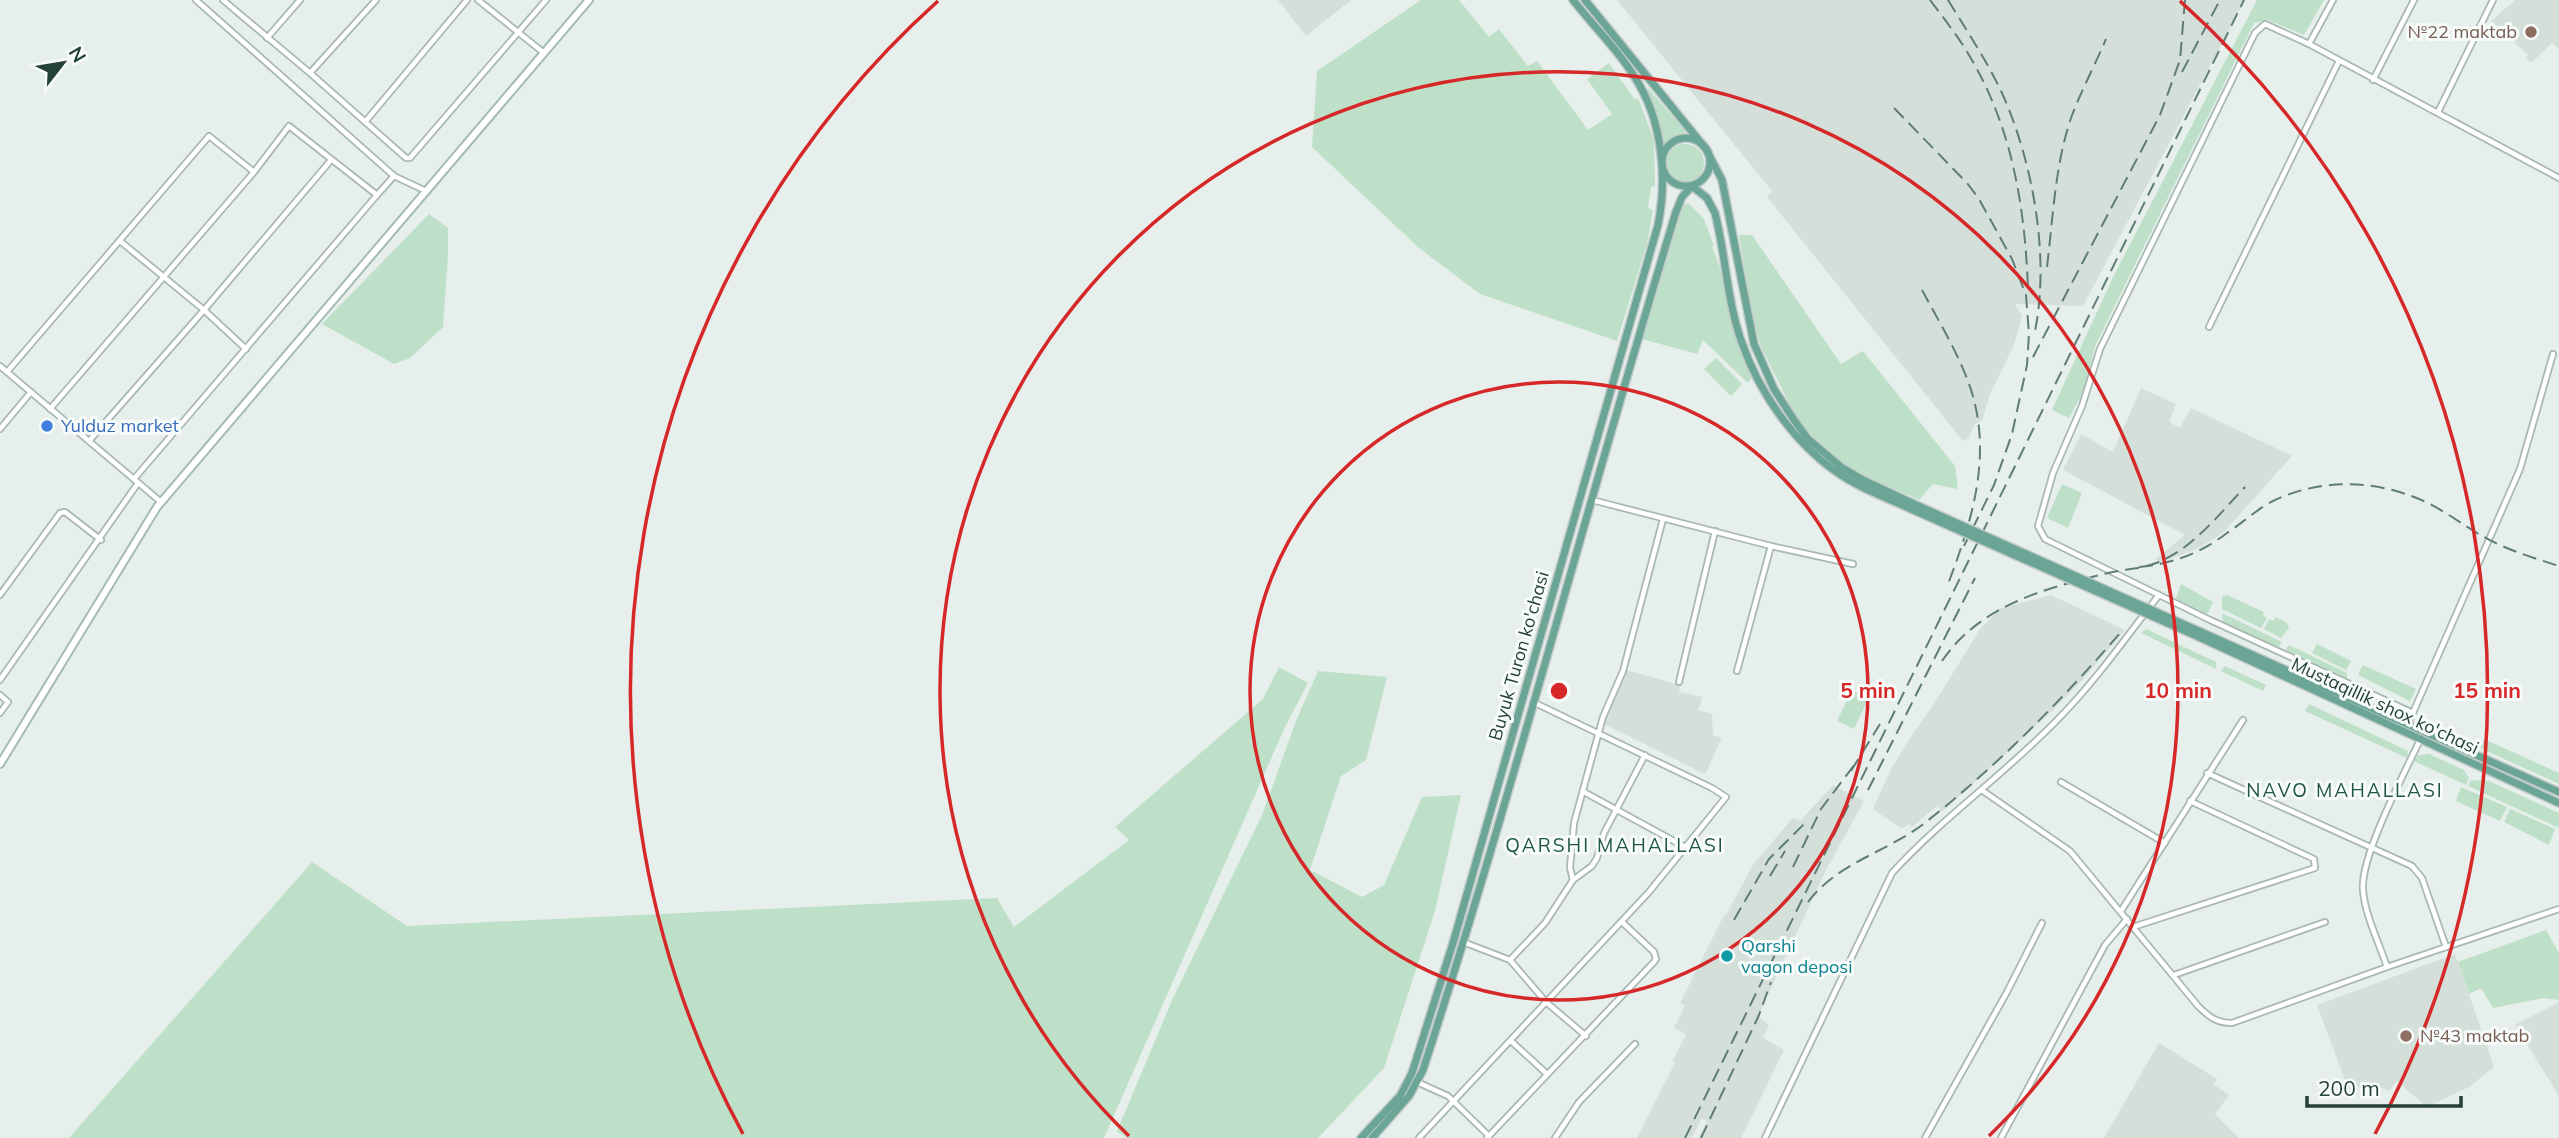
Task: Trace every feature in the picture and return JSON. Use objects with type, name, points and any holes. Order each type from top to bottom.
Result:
[{"type":"main road","name":"Buyuk Turon ko'chasi","points":[[1361,1138],[1400,1096],[1416,1064],[1653,248],[1663,196],[1657,132],[1640,85],[1573,0]]},
{"type":"main road","points":[[1585,0],[1706,149],[1722,180],[1751,334],[1774,389],[1794,420],[1823,453],[1863,480],[1913,506]]},
{"type":"main road","points":[[1677,139],[1693,139],[1706,149],[1711,163],[1709,171],[1699,183],[1685,187],[1672,183],[1667,178],[1662,165],[1665,149],[1677,139]]},
{"type":"main road","name":"Buyuk Turon ko'chasi","points":[[1372,1138],[1404,1102],[1417,1082],[1507,798],[1675,212],[1682,197],[1692,186]]},
{"type":"main road","points":[[1692,186],[1707,198],[1715,213],[1742,343],[1758,381],[1775,408],[1811,451],[1839,473],[1857,484],[1913,506]]},
{"type":"main road","name":"Mustaqillik shox ko'chasi","points":[[1913,506],[2200,634],[2336,697],[2420,740],[2559,803]]},
{"type":"main road","name":"Mustaqillik shox ko'chasi","points":[[2336,697],[2408,724],[2559,792]]},
{"type":"street","points":[[196,0],[394,176],[426,191]]},
{"type":"street","points":[[223,0],[406,158],[410,158],[546,0]]},
{"type":"street","points":[[267,38],[300,0]]},
{"type":"street","points":[[310,73],[376,0]]},
{"type":"street","points":[[365,122],[467,0]]},
{"type":"street","points":[[478,0],[544,53]]},
{"type":"street","points":[[0,764],[160,502],[589,0]]},
{"type":"street","points":[[2309,44],[2333,0]]},
{"type":"street","points":[[2373,80],[2414,0]]},
{"type":"street","points":[[2437,112],[2493,0]]},
{"type":"street","points":[[2413,713],[2045,539],[2038,526],[2053,473],[2082,407],[2100,349],[2255,33],[2265,24],[2309,44],[2559,178]]},
{"type":"street","points":[[2209,327],[2339,61]]},
{"type":"street","points":[[50,409],[165,278],[289,126],[377,195]]},
{"type":"street","points":[[7,372],[209,136],[254,172]]},
{"type":"street","points":[[89,441],[331,160]]},
{"type":"street","points":[[2553,175],[2559,168]]},
{"type":"street","points":[[0,680],[101,540],[136,481],[394,176]]},
{"type":"street","points":[[120,241],[204,310],[246,349]]},
{"type":"street","points":[[2408,724],[2520,469],[2553,354]]},
{"type":"street","points":[[0,366],[160,502]]},
{"type":"street","points":[[0,429],[31,392]]},
{"type":"street","points":[[1592,500],[1853,565]]},
{"type":"street","points":[[0,595],[60,513],[65,512],[101,540]]},
{"type":"street","points":[[1573,880],[1570,868],[1574,823],[1603,717],[1623,671],[1663,519]]},
{"type":"street","points":[[1679,682],[1715,531]]},
{"type":"street","points":[[1737,671],[1771,546]]},
{"type":"street","points":[[1765,1138],[1892,873],[1922,841],[1983,791],[2060,717],[2090,684],[2159,595]]},
{"type":"street","points":[[1419,1138],[1622,922],[1726,797],[1524,694]]},
{"type":"street","points":[[0,695],[8,702],[0,713]]},
{"type":"street","points":[[2121,911],[2243,720]]},
{"type":"street","points":[[2387,967],[2365,903],[2362,876],[2372,847],[2420,740]]},
{"type":"street","points":[[1510,960],[1545,923],[1573,880],[1592,866],[1604,833],[1645,755]]},
{"type":"street","points":[[2207,773],[2412,866],[2422,878],[2446,947]]},
{"type":"street","points":[[2061,782],[2165,843]]},
{"type":"street","points":[[1983,791],[2070,851],[2210,1018],[2222,1023],[2232,1023],[2559,909]]},
{"type":"street","points":[[1584,792],[1685,848]]},
{"type":"street","points":[[2133,927],[2315,868],[2314,859],[2190,801]]},
{"type":"street","points":[[2001,1138],[2105,945],[2127,919]]},
{"type":"street","points":[[1417,1082],[1448,1096],[1488,1137],[1656,959],[1654,952],[1622,922]]},
{"type":"street","points":[[2174,975],[2325,922]]},
{"type":"street","points":[[1925,1138],[1994,1016],[2042,923]]},
{"type":"street","points":[[1462,942],[1510,960],[1546,1002],[1586,1036]]},
{"type":"street","points":[[1511,1041],[1547,1074]]},
{"type":"street","points":[[1555,1138],[1579,1102],[1634,1044]]},
{"type":"shaded area","points":[[1278,0],[1351,0],[1306,36]]},
{"type":"shaded area","points":[[1617,0],[2245,0],[2083,306],[2015,304],[2022,316],[2014,345],[1990,394],[1982,421],[1976,423],[1968,439],[1963,441],[1767,197],[1772,191]]},
{"type":"shaded area","name":"№22 maktab","points":[[2515,0],[2559,0],[2559,49],[2552,43],[2531,63],[2526,57],[2528,55],[2491,21]]},
{"type":"shaded area","points":[[2141,388],[2176,404],[2169,422],[2180,428],[2191,408],[2292,456],[2224,532],[2199,548],[2159,563],[2156,559],[2185,535],[2063,470],[2081,434],[2113,452]]},
{"type":"shaded area","points":[[2051,595],[2125,630],[2050,713],[1942,812],[1937,806],[1912,827],[1909,824],[1902,829],[1873,809],[1890,771],[1980,629],[2001,608]]},
{"type":"shaded area","points":[[1626,670],[1680,685],[1679,692],[1703,697],[1698,710],[1712,714],[1713,735],[1722,738],[1705,774],[1604,724]]},
{"type":"shaded area","points":[[1833,785],[1864,801],[1826,870],[1758,1016],[1769,1025],[1763,1038],[1784,1050],[1741,1138],[1698,1138],[1707,1121],[1702,1118],[1692,1138],[1637,1138],[1675,1063],[1673,1061],[1686,1034],[1674,1028],[1685,1006],[1680,1003],[1724,915],[1754,863],[1793,818],[1800,821]]},
{"type":"shaded area","name":"№43 maktab","points":[[2455,954],[2494,1067],[2469,1087],[2427,1107],[2397,1081],[2389,1091],[2362,1081],[2356,1093],[2348,1088],[2317,1005]]},
{"type":"shaded area","points":[[2559,1002],[2559,1096],[2515,1025]]},
{"type":"shaded area","points":[[2159,1043],[2217,1079],[2213,1084],[2229,1095],[2215,1114],[2239,1138],[2104,1138]]},
{"type":"green space","points":[[1421,0],[1459,0],[1489,37],[1499,29],[1528,66],[1537,61],[1588,130],[1612,114],[1587,79],[1609,63],[1635,100],[1638,98],[1654,140],[1655,186],[1651,187],[1648,208],[1653,210],[1647,244],[1617,341],[1480,294],[1419,248],[1312,147],[1317,71]]},
{"type":"green space","points":[[2257,0],[2324,0],[2304,35],[2268,20],[2254,23],[2096,344],[2083,392],[2069,418],[2052,410],[2113,277]]},
{"type":"green space","points":[[1647,87],[1686,132],[1664,144]]},
{"type":"green space","points":[[1685,144],[1698,150],[1704,163],[1698,176],[1685,182],[1672,176],[1666,163],[1672,150]]},
{"type":"green space","points":[[1688,203],[1704,219],[1714,246],[1736,340],[1752,377],[1748,383],[1703,340],[1697,354],[1642,339],[1683,206]]},
{"type":"green space","points":[[429,214],[448,228],[443,327],[410,358],[394,364],[322,324]]},
{"type":"green space","points":[[1739,235],[1752,235],[1841,364],[1863,351],[1955,466],[1958,489],[1933,484],[1919,500],[1857,473],[1822,447],[1796,417],[1761,347],[1751,311]]},
{"type":"green space","points":[[1716,358],[1742,384],[1731,396],[1704,369]]},
{"type":"green space","points":[[2062,484],[2082,493],[2068,528],[2047,518]]},
{"type":"green space","points":[[2181,584],[2213,602],[2207,615],[2176,599]]},
{"type":"green space","points":[[2227,595],[2264,612],[2263,615],[2267,618],[2261,628],[2222,609],[2222,597]]},
{"type":"green space","points":[[2222,613],[2282,642],[2279,647],[2227,626],[2223,622]]},
{"type":"green space","points":[[2276,617],[2287,623],[2289,628],[2281,638],[2264,629],[2269,619],[2273,621]]},
{"type":"green space","points":[[2146,629],[2216,662],[2216,669],[2141,633]]},
{"type":"green space","points":[[2317,644],[2351,661],[2346,670],[2312,653]]},
{"type":"green space","points":[[2289,645],[2347,673],[2347,679],[2287,652]]},
{"type":"green space","points":[[2363,665],[2416,689],[2410,701],[2360,676],[2358,674]]},
{"type":"green space","points":[[2225,666],[2266,685],[2263,691],[2221,671]]},
{"type":"green space","points":[[1279,667],[1308,683],[1285,727],[1104,1138],[69,1138],[312,862],[407,926],[997,898],[1014,927],[1129,840],[1115,827],[1263,699]]},
{"type":"green space","points":[[1318,671],[1387,677],[1366,760],[1341,776],[1310,870],[1362,897],[1384,885],[1422,797],[1461,795],[1435,911],[1384,1068],[1318,1138],[1127,1138],[1117,1131],[1173,998],[1262,815],[1296,721]]},
{"type":"green space","points":[[1852,690],[1868,699],[1854,729],[1837,721]]},
{"type":"green space","points":[[2309,704],[2408,751],[2407,758],[2305,711]]},
{"type":"green space","points":[[2484,739],[2559,773],[2559,784],[2480,748]]},
{"type":"green space","points":[[2429,754],[2464,770],[2469,778],[2466,785],[2414,761],[2418,755]]},
{"type":"green space","points":[[2471,780],[2489,781],[2559,813],[2559,828],[2468,786]]},
{"type":"green space","points":[[2461,787],[2507,807],[2500,821],[2456,801]]},
{"type":"green space","points":[[2510,809],[2555,829],[2549,845],[2504,822]]},
{"type":"green space","points":[[2546,930],[2559,953],[2559,1000],[2543,998],[2493,1008],[2481,988],[2469,994],[2458,962]]},
{"type":"railway","points":[[1930,0],[1968,54],[1998,116],[2020,200],[2028,289]]},
{"type":"railway","points":[[1948,0],[2002,93],[2013,120],[2030,179],[2036,210],[2041,272],[2035,331]]},
{"type":"railway","points":[[2033,357],[2160,115],[2180,60],[2185,0]]},
{"type":"railway","points":[[2182,72],[2220,0]]},
{"type":"railway","points":[[1685,1138],[2244,0]]},
{"type":"railway","points":[[2047,267],[2061,154],[2071,118],[2106,39]]},
{"type":"railway","points":[[1894,108],[1967,183],[1979,199],[2012,259],[2026,295],[2029,334],[2027,365],[2012,434],[1994,485],[1964,546]]},
{"type":"railway","points":[[1922,290],[1966,376],[1975,403],[1979,429],[1980,455],[1973,507],[1948,584]]},
{"type":"railway","points":[[2139,567],[2163,563],[2196,552],[2271,502],[2290,494],[2310,488],[2350,484],[2411,496],[2430,504],[2493,542],[2559,566]]},
{"type":"railway","points":[[1942,661],[1975,626],[2016,602],[2061,585],[2144,567],[2169,557],[2205,530],[2245,487]]},
{"type":"railway","points":[[1868,790],[1975,578]]},
{"type":"railway","points":[[1808,902],[1820,888],[1848,867],[1911,832],[1952,801],[2028,732],[2121,632]]},
{"type":"railway","points":[[1851,771],[1880,724]]},
{"type":"railway","points":[[1793,867],[1821,809],[1855,764]]},
{"type":"railway","points":[[1734,920],[1769,859],[1806,822]]},
{"type":"railway","points":[[1770,876],[1785,851]]},
{"type":"railway","points":[[1701,1138],[1759,1015],[1771,982]]},
{"type":"place","name":"№22 maktab","points":[[2531,32]]},
{"type":"place","name":"Yulduz market","points":[[47,426]]},
{"type":"place","name":"Qarshi vagon deposi","points":[[1727,956]]},
{"type":"place","name":"№43 maktab","points":[[2406,1036]]},
{"type":"district","name":"NAVO MAHALLASI","points":[[2345,790]]},
{"type":"district","name":"QARSHI MAHALLASI","points":[[1615,845]]}]
